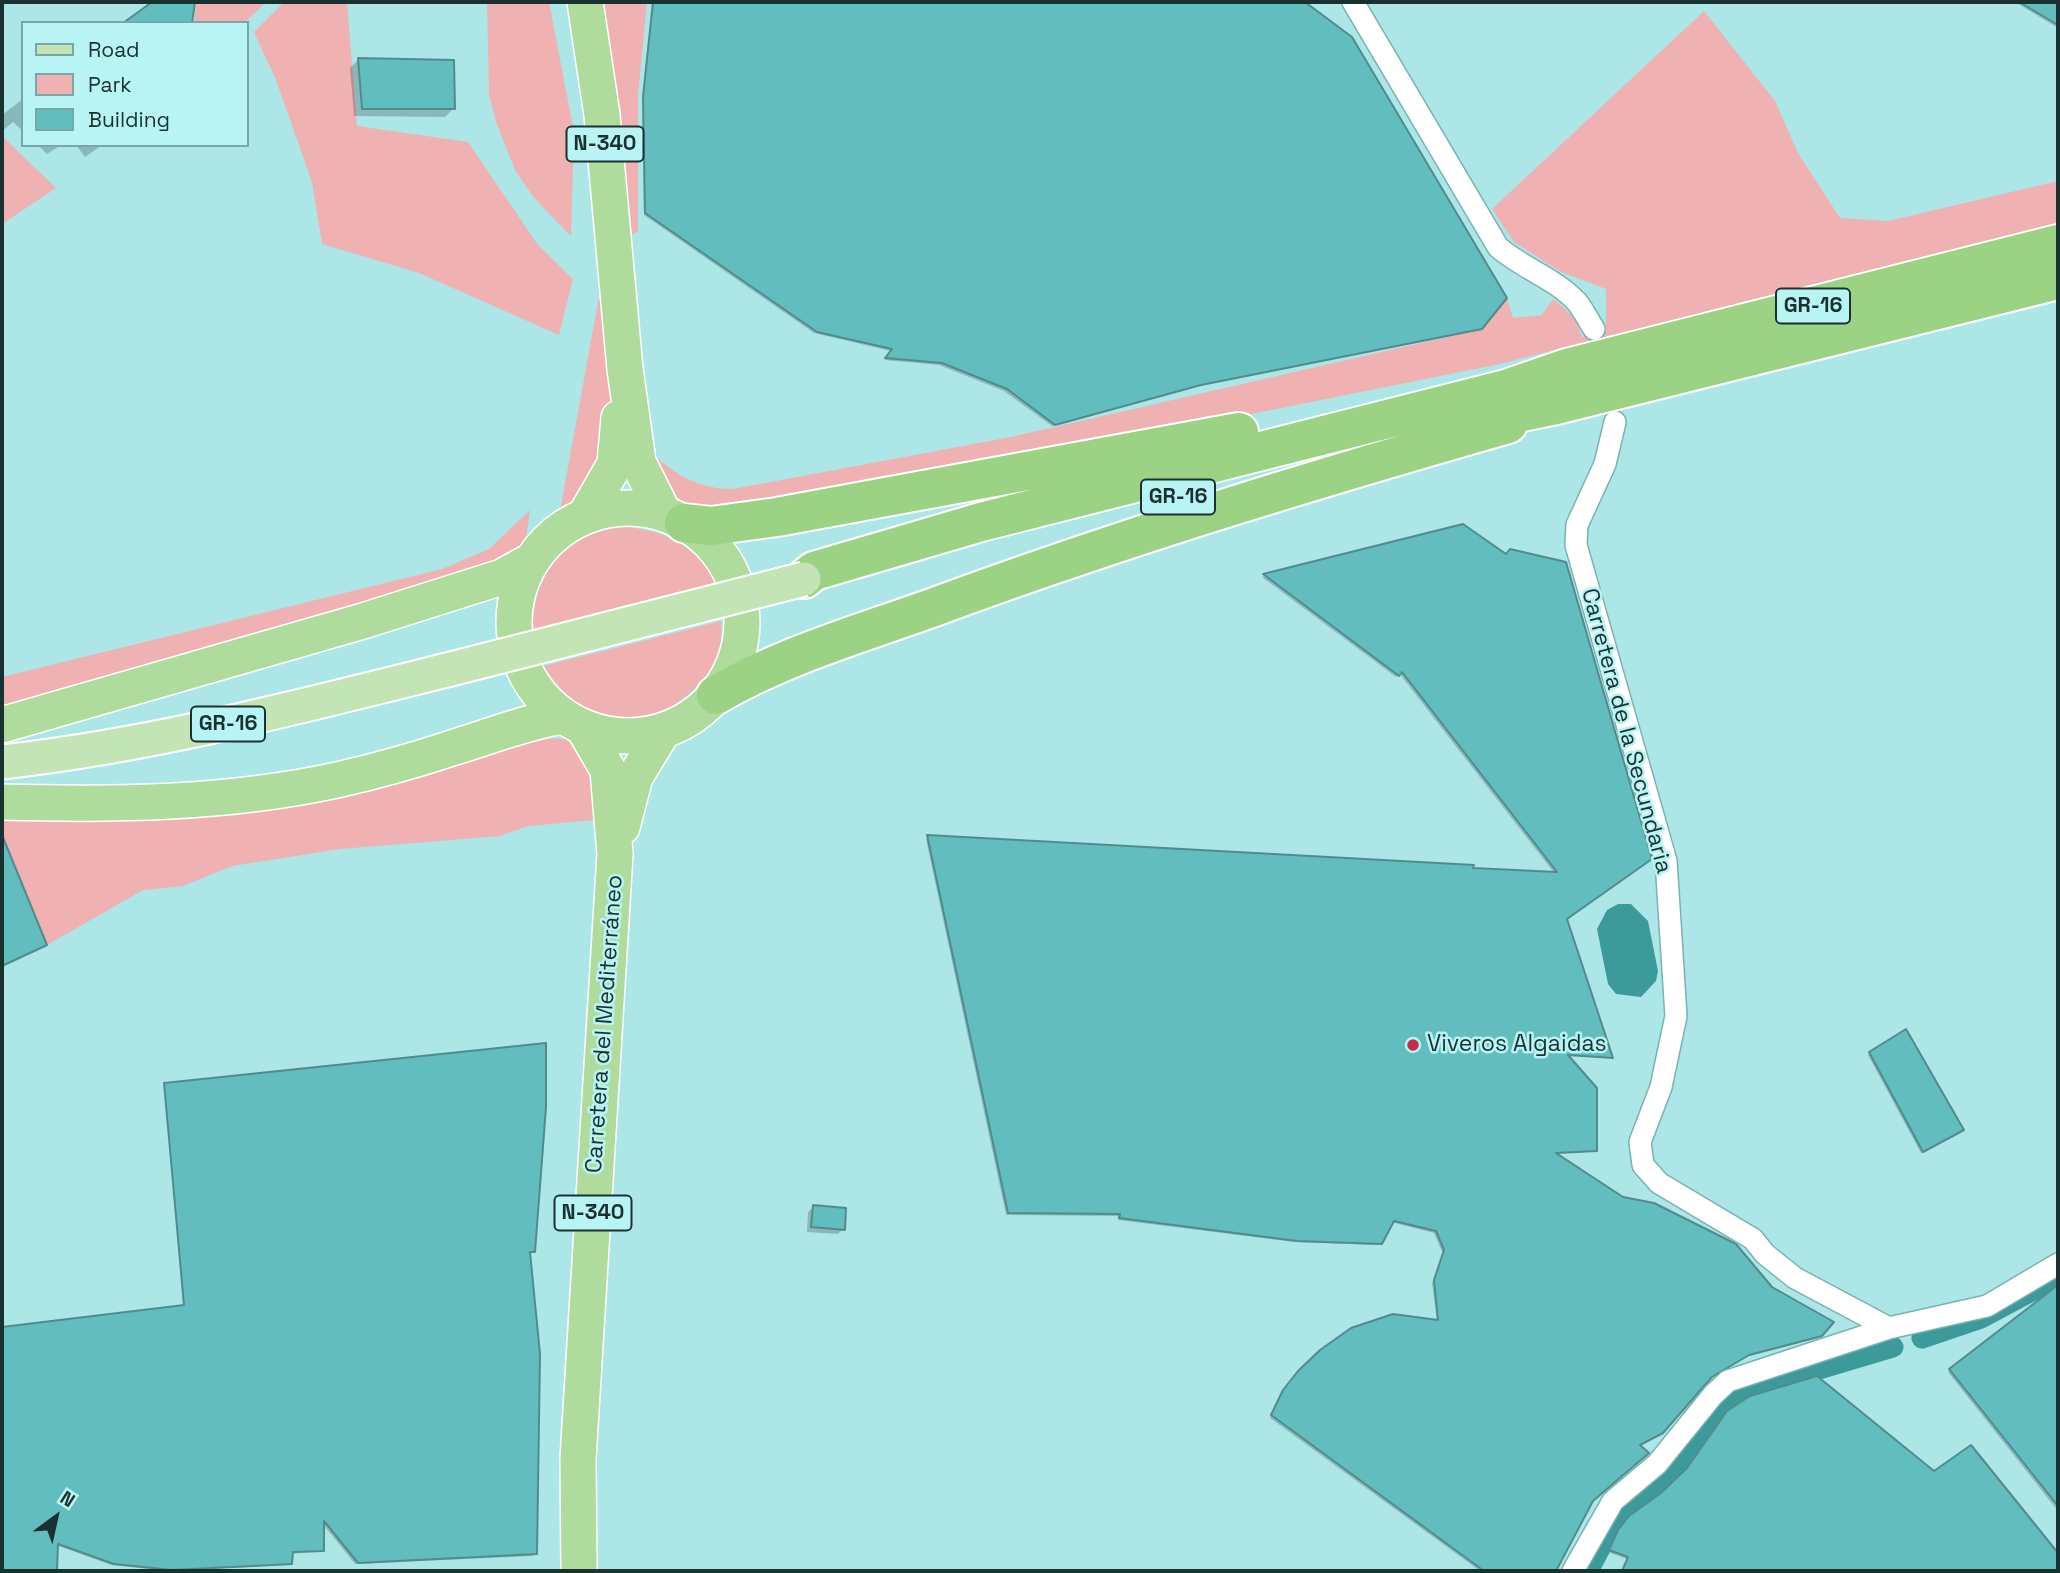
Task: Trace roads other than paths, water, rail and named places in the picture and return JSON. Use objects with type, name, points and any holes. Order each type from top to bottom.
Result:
[{"type":"highway","name":"N-340","points":[[585,2],[603,115],[625,369],[638,462],[674,518]]},
{"type":"highway","name":"GR-16","points":[[804,579],[814,571],[981,522],[1506,389],[1567,368],[2058,244]]},
{"type":"highway","name":"GR-16","points":[[804,579],[817,581],[967,549],[2058,280]]},
{"type":"highway","points":[[674,518],[711,526],[777,517],[1567,368]]},
{"type":"highway","name":"N-340","points":[[585,516],[615,464],[625,369]]},
{"type":"highway","points":[[716,695],[752,674],[982,590],[1199,517],[1516,422],[1552,406]]},
{"type":"highway","name":"N-340","points":[[611,509],[638,509],[674,518],[710,543],[729,570],[740,601],[742,635],[733,667],[716,695],[692,717],[663,731],[636,736],[609,735],[573,722],[537,692],[520,661],[513,627],[517,592],[531,561],[554,534],[585,516],[611,509]]},
{"type":"highway","points":[[2,725],[376,617],[502,577],[531,561]]},
{"type":"highway","points":[[2,802],[112,805],[237,796],[335,780],[417,760],[540,719],[573,722]]},
{"type":"highway","name":"Carretera del Mediterráneo","points":[[573,722],[608,770],[615,854],[578,1460],[579,1571]]},
{"type":"highway","name":"Carretera del Mediterráneo","points":[[615,854],[635,777],[663,731]]},
{"type":"main road","name":"GR-16","points":[[2,762],[52,757],[211,728],[804,579]]},
{"type":"street","points":[[1353,2],[1498,247],[1512,259],[1554,283],[1577,302],[1594,329]]},
{"type":"street","name":"Carretera de la Secundaria","points":[[1615,422],[1605,464],[1577,525],[1576,545],[1666,861],[1676,1016],[1661,1087],[1640,1142],[1643,1165],[1659,1183],[1753,1239],[1765,1254],[1795,1278],[1889,1328]]},
{"type":"street","points":[[1573,1571],[1613,1501],[1657,1464],[1713,1395],[1728,1381],[1889,1328],[1987,1306],[2058,1264]]},
{"type":"water","points":[[1618,904],[1631,904],[1648,921],[1658,971],[1656,981],[1641,997],[1616,994],[1608,984],[1597,929],[1607,910]]},
{"type":"waterway","points":[[1922,1338],[1981,1318],[2058,1277]]},
{"type":"waterway","points":[[1588,1571],[1618,1514],[1676,1473],[1732,1395],[1893,1347]]},
{"type":"place","name":"Viveros Algaidas","points":[[1413,1045]]}]
